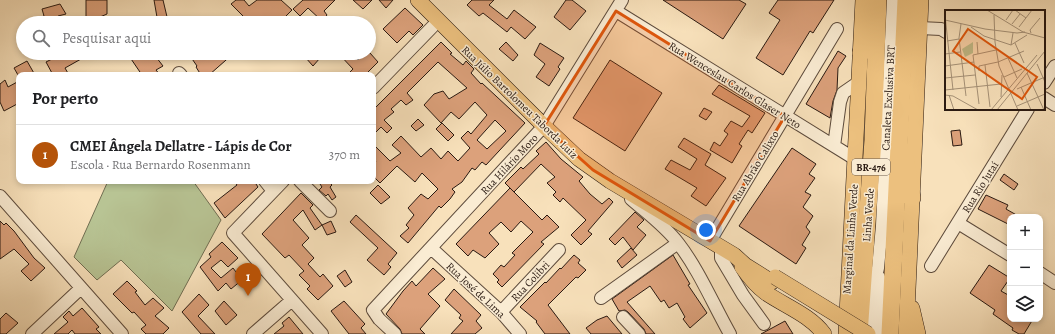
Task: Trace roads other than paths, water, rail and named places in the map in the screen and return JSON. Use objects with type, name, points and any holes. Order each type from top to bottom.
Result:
[{"type":"highway","points":[[861,53],[874,0]]},
{"type":"highway","name":"Linha Verde","points":[[858,334],[873,140],[878,0]]},
{"type":"highway","name":"BR-476","points":[[890,334],[906,0]]},
{"type":"highway","points":[[904,46],[912,0]]},
{"type":"highway","points":[[899,124],[912,198]]},
{"type":"main road","name":"Rua Júlio Bartolomeu Taborda Luiz","points":[[418,0],[579,159],[610,181],[722,248],[745,265],[774,279],[868,334]]},
{"type":"main road","name":"Marginal da Linha Verde","points":[[846,334],[863,0]]},
{"type":"main road","points":[[906,334],[921,0]]},
{"type":"main road","points":[[722,248],[756,285],[812,322],[824,334]]},
{"type":"main road","name":"Rua Júlio Bartolomeu Taborda Luiz","points":[[774,279],[858,334]]},
{"type":"main road","points":[[908,288],[918,334]]},
{"type":"street","name":"Rua Hilário Moro","points":[[396,334],[379,319],[373,310],[544,126],[622,0]]},
{"type":"street","name":"Canaleta Exclusiva BRT","points":[[868,334],[871,300],[878,268],[893,0]]},
{"type":"street","name":"Rua Wenceslau Carlos Glaser Neto","points":[[616,11],[855,159]]},
{"type":"street","points":[[376,85],[438,21]]},
{"type":"street","points":[[920,28],[945,32]]},
{"type":"street","name":"Rua Abrão Calixto","points":[[722,248],[785,116],[837,29]]},
{"type":"street","points":[[1045,82],[1055,66]]},
{"type":"street","points":[[834,146],[840,102],[843,93],[859,82]]},
{"type":"street","points":[[1045,99],[1055,105]]},
{"type":"street","name":"Rua Rio Jutaí","points":[[931,266],[1027,110]]},
{"type":"street","points":[[610,181],[660,224],[678,243],[730,334]]},
{"type":"street","points":[[267,184],[273,191]]},
{"type":"street","points":[[280,184],[232,233],[322,334]]},
{"type":"street","points":[[303,184],[330,211]]},
{"type":"street","points":[[0,196],[122,334]]},
{"type":"street","points":[[958,223],[1007,253]]},
{"type":"street","points":[[601,298],[678,243]]},
{"type":"street","name":"Rua José de Lima","points":[[431,248],[501,312],[520,334]]},
{"type":"street","points":[[722,248],[721,258],[743,295],[764,324]]},
{"type":"street","name":"Rua Colibri","points":[[501,312],[559,250]]},
{"type":"street","name":"Canaleta Exclusiva BRT","points":[[878,268],[882,298],[880,334]]},
{"type":"street","points":[[1043,275],[1055,283]]},
{"type":"street","points":[[32,334],[81,288]]},
{"type":"street","points":[[253,334],[292,300]]},
{"type":"street","points":[[623,317],[639,334]]},
{"type":"place","name":"CMEI Ângela Dellatre - Lápis de Cor","points":[[248,296]]}]
